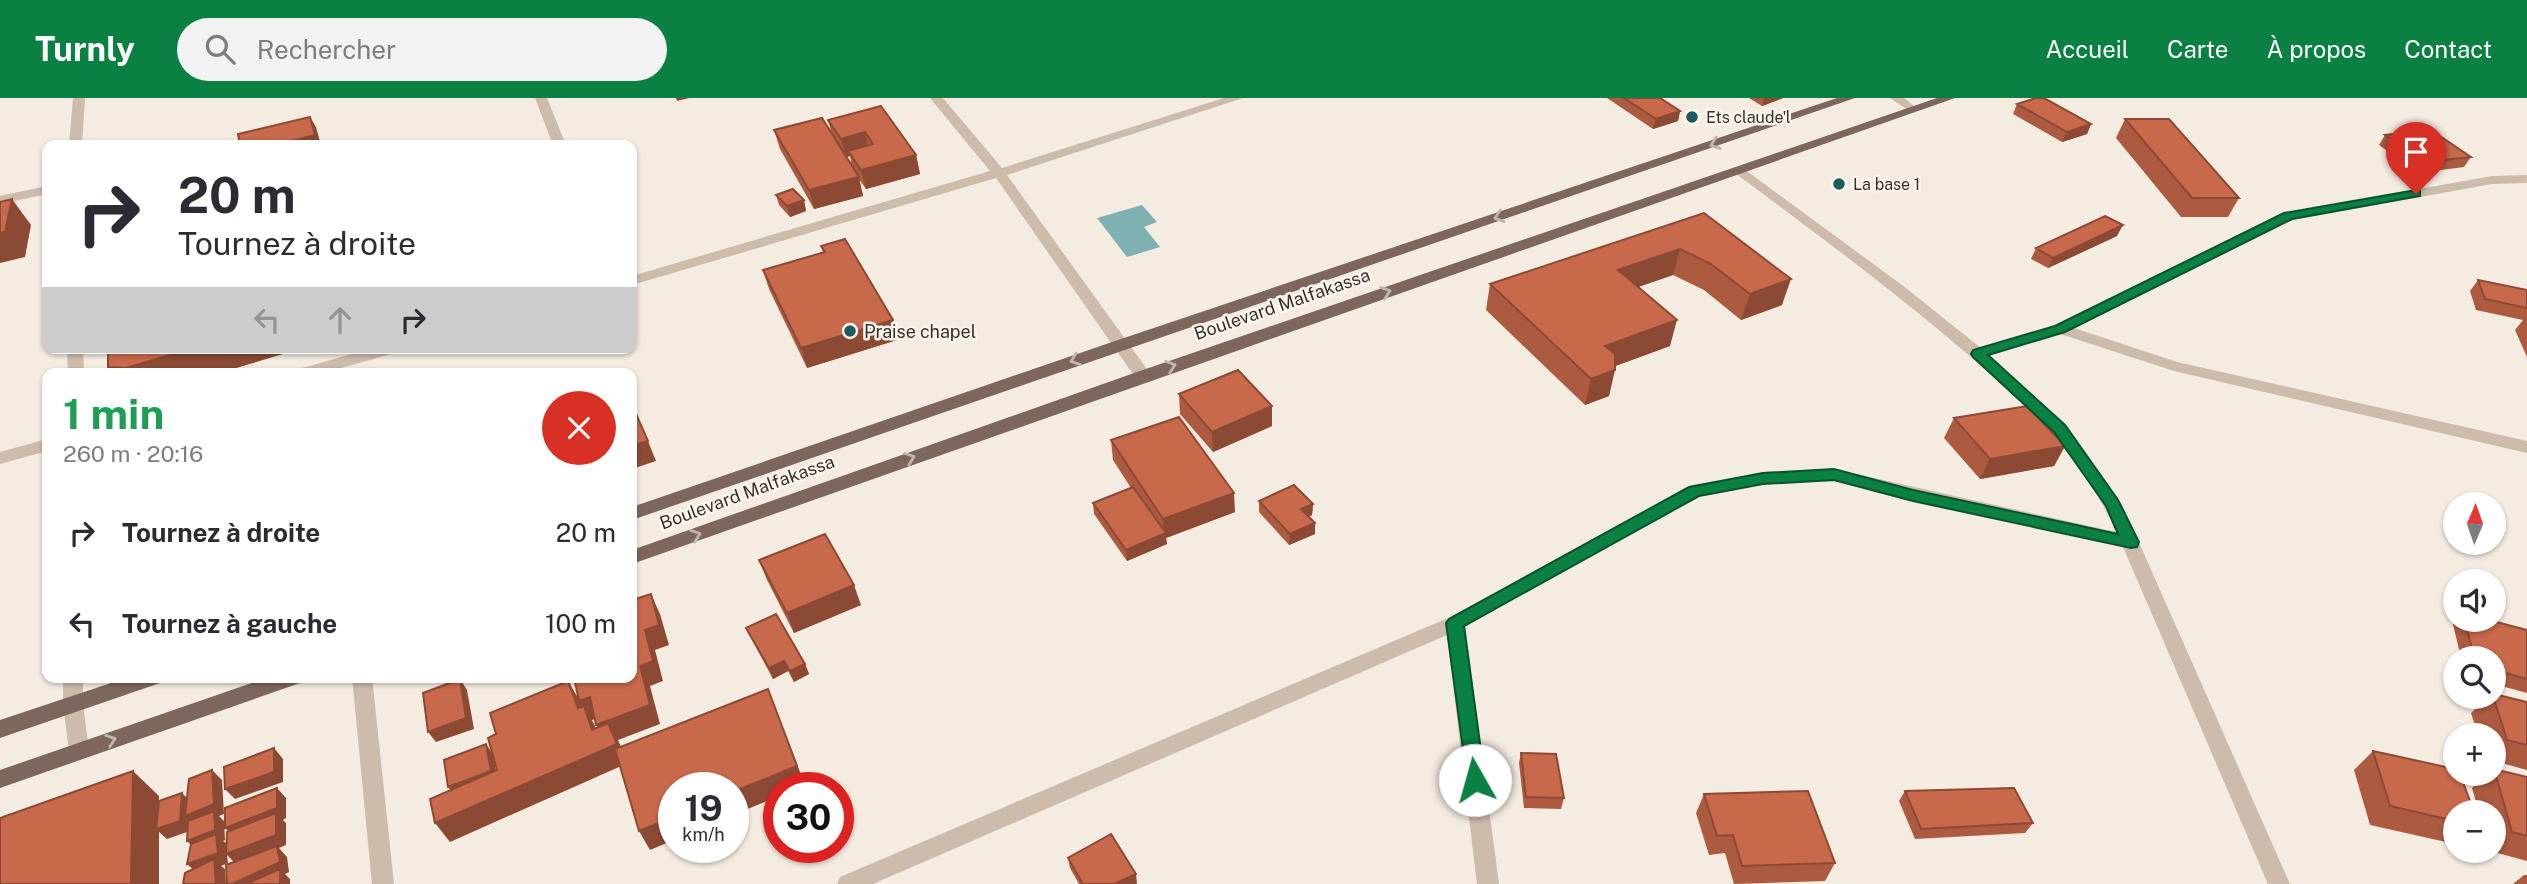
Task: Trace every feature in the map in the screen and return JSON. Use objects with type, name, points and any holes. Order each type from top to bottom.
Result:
[{"type":"main road","name":"Boulevard Malfakassa","points":[[637,512],[1121,344],[1849,98]]},
{"type":"main road","name":"Boulevard Malfakassa","points":[[637,556],[1143,376],[1949,98]]},
{"type":"main road","points":[[0,729],[135,683]]},
{"type":"main road","points":[[0,779],[276,683]]},
{"type":"street","points":[[76,140],[79,98]]},
{"type":"street","points":[[541,98],[558,140]]},
{"type":"street","points":[[936,98],[999,173],[1143,376]]},
{"type":"street","points":[[637,280],[999,173],[1237,98]]},
{"type":"street","points":[[1896,98],[1912,109]]},
{"type":"street","points":[[1740,170],[1898,288],[1978,354],[2059,428],[2113,504],[2279,884]]},
{"type":"street","points":[[1978,354],[2060,329],[2289,216],[2492,180],[2527,179]]},
{"type":"street","points":[[0,200],[42,191]]},
{"type":"street","points":[[2060,329],[2174,366],[2527,447]]},
{"type":"street","points":[[322,368],[371,354]]},
{"type":"street","points":[[0,458],[42,446]]},
{"type":"street","points":[[848,884],[1455,623],[1695,491],[1763,478],[1834,475],[1913,495],[2131,542]]},
{"type":"street","points":[[1455,623],[1488,884]]},
{"type":"street","points":[[73,683],[79,751]]},
{"type":"street","points":[[363,683],[383,884]]},
{"type":"water","points":[[1142,205],[1157,222],[1144,227],[1160,247],[1127,257],[1097,218]]},
{"type":"building","points":[[1624,98],[1660,98],[1680,111],[1656,119]]},
{"type":"building","points":[[2044,98],[2091,124],[2067,132],[2017,104]]},
{"type":"building","points":[[881,106],[916,155],[861,170],[848,151],[873,144],[865,132],[841,139],[828,120]]},
{"type":"building","points":[[310,117],[315,135],[296,140],[239,140],[238,134]]},
{"type":"building","points":[[822,118],[859,177],[809,190],[774,130]]},
{"type":"building","points":[[2125,119],[2169,119],[2239,198],[2192,198]]},
{"type":"building","points":[[2431,130],[2471,157],[2425,162],[2385,135]]},
{"type":"building","points":[[793,189],[804,200],[787,206],[776,195]]},
{"type":"building","points":[[12,199],[5,232],[0,233],[0,202]]},
{"type":"building","points":[[1704,213],[1791,279],[1750,294],[1711,264],[1680,249],[1618,270],[1677,320],[1605,346],[1615,354],[1615,370],[1591,379],[1490,284]]},
{"type":"building","points":[[2105,216],[2123,225],[2053,258],[2036,248]]},
{"type":"building","points":[[845,239],[893,320],[801,348],[763,270],[825,252],[821,246]]},
{"type":"building","points":[[2478,280],[2527,290],[2527,308],[2485,299]]},
{"type":"building","points":[[108,354],[174,354],[126,368],[108,367]]},
{"type":"building","points":[[1238,370],[1272,406],[1212,432],[1179,394]]},
{"type":"building","points":[[2027,406],[2065,446],[1990,459],[1954,418]]},
{"type":"building","points":[[637,416],[648,441],[637,444]]},
{"type":"building","points":[[1179,417],[1234,493],[1163,519],[1111,440]]},
{"type":"building","points":[[1294,485],[1313,504],[1301,509],[1315,523],[1290,534],[1259,501]]},
{"type":"building","points":[[1133,487],[1166,533],[1126,550],[1093,503]]},
{"type":"building","points":[[825,534],[854,585],[787,613],[759,560]]},
{"type":"building","points":[[651,594],[659,625],[645,630],[653,661],[640,666],[650,705],[596,725],[590,697],[579,701],[575,683],[637,683],[637,598]]},
{"type":"building","points":[[776,614],[805,664],[790,671],[784,661],[769,668],[746,628]]},
{"type":"building","points":[[2506,624],[2527,630],[2527,679],[2506,673],[2506,646],[2471,646],[2468,632],[2506,632]]},
{"type":"building","points":[[449,683],[461,683],[466,718],[428,732],[423,693]]},
{"type":"building","points":[[569,683],[578,708],[584,706],[592,730],[608,723],[617,744],[435,823],[430,799],[497,770],[488,738],[496,734],[490,713]]},
{"type":"building","points":[[768,689],[797,766],[782,772],[763,772],[763,780],[749,786],[749,772],[658,772],[658,823],[639,831],[615,749]]},
{"type":"building","points":[[2506,697],[2527,702],[2527,745],[2507,740],[2506,723],[2502,723],[2497,709],[2506,709]]},
{"type":"building","points":[[486,744],[491,771],[448,787],[444,760]]},
{"type":"building","points":[[274,748],[274,772],[225,789],[224,767]]},
{"type":"building","points":[[2373,751],[2443,766],[2443,786],[2464,786],[2470,800],[2443,800],[2443,818],[2390,806]]},
{"type":"building","points":[[1521,753],[1556,754],[1564,798],[1526,797]]},
{"type":"building","points":[[212,770],[214,804],[185,816],[189,779]]},
{"type":"building","points":[[133,771],[131,884],[0,884],[0,818]]},
{"type":"building","points":[[2506,772],[2527,777],[2527,836],[2512,832],[2506,800],[2503,800],[2499,786],[2506,786]]},
{"type":"building","points":[[277,788],[277,808],[225,828],[225,808]]},
{"type":"building","points":[[2014,788],[2033,823],[1921,829],[1905,791]]},
{"type":"building","points":[[1808,791],[1835,863],[1742,866],[1733,835],[1717,836],[1704,794]]},
{"type":"building","points":[[182,793],[180,821],[156,829],[159,801]]},
{"type":"building","points":[[214,811],[215,830],[187,841],[188,821]]},
{"type":"building","points":[[276,813],[276,835],[226,854],[227,832]]},
{"type":"building","points":[[216,834],[218,853],[187,864],[191,844]]},
{"type":"building","points":[[1111,834],[1136,874],[1114,884],[1083,884],[1068,858]]},
{"type":"building","points":[[277,846],[280,862],[227,884],[226,865]]},
{"type":"building","points":[[214,859],[216,884],[183,884],[185,873]]},
{"type":"building","points":[[280,869],[280,884],[246,884]]},
{"type":"place","name":"Ets claude'l","points":[[1692,117]]},
{"type":"place","name":"La base 1","points":[[1839,184]]},
{"type":"place","name":"Praise chapel","points":[[850,331]]},
{"type":"route","points":[[1475,780],[1455,623],[1695,491],[1763,478],[1834,475],[1913,495],[2131,542],[2113,504],[2059,428],[1978,354],[2060,329],[2289,216],[2416,194]]}]
